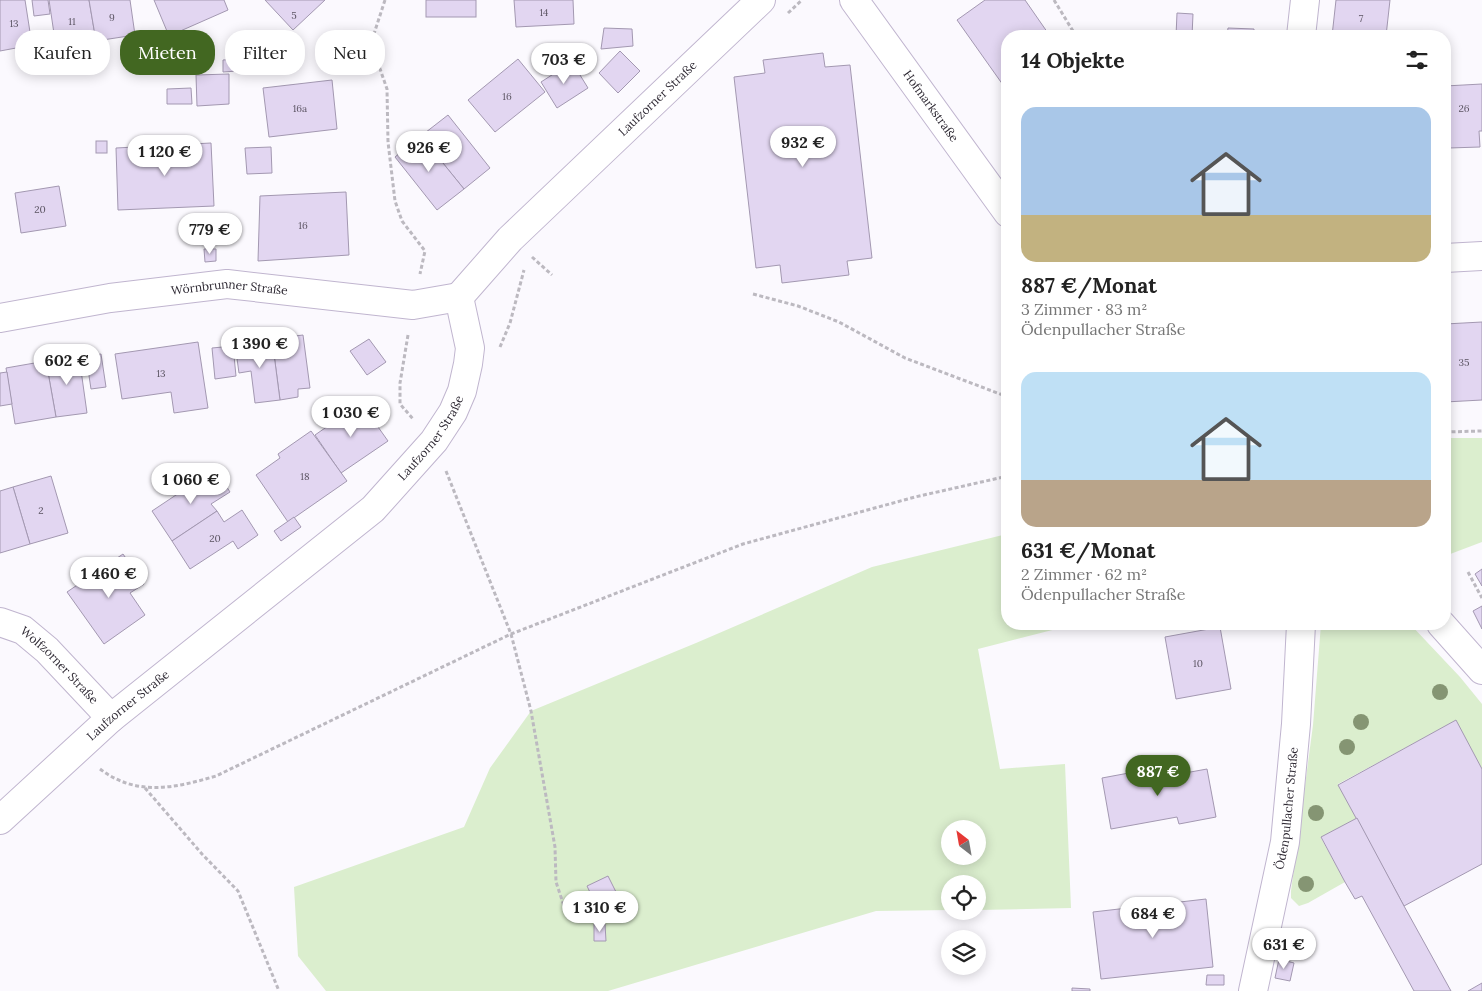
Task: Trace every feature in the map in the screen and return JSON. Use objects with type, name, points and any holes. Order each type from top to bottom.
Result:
[{"type":"street","name":"Laufzorner Straße","points":[[0,820],[111,718],[373,509],[434,441],[453,412],[462,391],[470,348],[459,297],[510,239],[761,0]]},
{"type":"street","name":"Hofmarkstraße","points":[[854,0],[1001,202]]},
{"type":"street","points":[[1302,30],[1305,0]]},
{"type":"street","points":[[1451,258],[1482,256]]},
{"type":"street","name":"Wörnbrunner Straße","points":[[0,318],[110,298],[228,284],[413,305],[459,297]]},
{"type":"street","name":"Wolfzorner Straße","points":[[0,622],[23,630],[47,650],[111,718]]},
{"type":"street","name":"Ödenpullacher Straße","points":[[1253,991],[1285,842],[1296,724],[1301,630]]},
{"type":"street","points":[[1446,630],[1482,670]]},
{"type":"path","points":[[385,0],[371,43],[387,89],[388,142],[395,201],[402,221],[425,251],[413,305],[400,383],[400,404],[434,441],[511,634],[531,711],[555,847],[556,882],[568,918]]},
{"type":"path","points":[[781,20],[802,0]]},
{"type":"path","points":[[1054,0],[1072,30]]},
{"type":"path","points":[[498,351],[510,323],[524,272],[531,257],[538,250]]},
{"type":"path","points":[[531,257],[552,275]]},
{"type":"path","points":[[753,294],[798,306],[840,322],[905,358],[1001,394]]},
{"type":"path","points":[[1451,432],[1482,431]]},
{"type":"path","points":[[77,748],[94,765],[113,779],[144,788],[166,788],[216,776],[511,634],[743,544],[915,497],[1001,478]]},
{"type":"path","points":[[1468,572],[1482,598]]},
{"type":"path","points":[[144,788],[202,854],[238,891],[279,991]]},
{"type":"green space","points":[[1451,438],[1482,438],[1482,542],[1451,554]]},
{"type":"green space","points":[[1001,535],[1001,630],[1052,630],[978,649],[1000,769],[1065,764],[1071,908],[986,910],[986,875],[941,875],[941,910],[876,911],[608,991],[326,991],[298,956],[294,887],[464,827],[490,768],[531,711],[696,643],[872,567]]},
{"type":"green space","points":[[1321,630],[1416,630],[1460,677],[1482,704],[1482,769],[1455,721],[1338,784],[1357,818],[1321,838],[1345,882],[1308,903],[1299,906],[1291,898],[1291,891],[1313,725]]},
{"type":"building","points":[[0,0],[25,0],[30,30],[15,30],[15,48],[0,51]]},
{"type":"building","points":[[32,0],[48,0],[50,14],[34,16]]},
{"type":"building","points":[[49,0],[89,0],[94,30],[53,30]]},
{"type":"building","points":[[89,0],[130,0],[134,30],[120,30],[120,37],[110,39],[110,30],[94,30]]},
{"type":"building","points":[[154,0],[224,0],[228,10],[183,30],[166,30]]},
{"type":"building","points":[[265,0],[325,0],[293,30]]},
{"type":"building","points":[[426,0],[476,0],[476,17],[426,17]]},
{"type":"building","points":[[514,0],[573,0],[574,24],[516,27]]},
{"type":"building","points":[[985,0],[1025,0],[1046,30],[1001,30],[1001,82],[957,20]]},
{"type":"building","points":[[1336,0],[1390,0],[1387,30],[1333,30]]},
{"type":"building","points":[[1177,13],[1193,14],[1192,30],[1176,30]]},
{"type":"building","points":[[604,28],[632,29],[633,46],[601,49]]},
{"type":"building","points":[[1228,28],[1254,29],[1254,30],[1228,30]]},
{"type":"building","points":[[620,51],[640,71],[618,93],[599,73]]},
{"type":"building","points":[[823,53],[825,67],[850,65],[872,258],[847,261],[849,275],[782,283],[780,265],[756,268],[734,77],[765,73],[763,60]]},
{"type":"building","points":[[518,59],[545,92],[495,132],[468,100]]},
{"type":"building","points":[[223,60],[225,60],[225,72],[223,72]]},
{"type":"building","points":[[572,62],[588,88],[557,108],[541,82]]},
{"type":"building","points":[[196,75],[229,75],[229,104],[197,106]]},
{"type":"building","points":[[332,80],[337,129],[269,137],[263,88]]},
{"type":"building","points":[[1482,84],[1482,131],[1479,131],[1480,147],[1451,148],[1451,86]]},
{"type":"building","points":[[191,88],[192,104],[167,104],[167,89]]},
{"type":"building","points":[[448,115],[490,168],[464,189],[421,136]]},
{"type":"building","points":[[421,136],[464,189],[437,210],[395,157]]},
{"type":"building","points":[[96,141],[107,141],[107,153],[96,153]]},
{"type":"building","points":[[211,143],[214,206],[118,210],[116,148]]},
{"type":"building","points":[[271,147],[272,173],[247,174],[245,148]]},
{"type":"building","points":[[59,186],[66,226],[21,233],[15,193]]},
{"type":"building","points":[[346,192],[349,255],[258,261],[260,196]]},
{"type":"building","points":[[204,249],[216,249],[216,261],[205,262]]},
{"type":"building","points":[[1482,322],[1482,400],[1451,402],[1451,324]]},
{"type":"building","points":[[303,335],[310,388],[298,389],[298,397],[280,400],[272,339]]},
{"type":"building","points":[[272,339],[280,400],[255,403],[251,371],[239,373],[235,344]]},
{"type":"building","points":[[369,339],[386,362],[367,375],[350,351]]},
{"type":"building","points":[[198,342],[208,408],[174,413],[171,392],[122,399],[115,354]]},
{"type":"building","points":[[233,346],[236,376],[215,379],[212,348]]},
{"type":"building","points":[[101,354],[106,387],[91,389],[86,356]]},
{"type":"building","points":[[79,356],[87,413],[56,417],[46,361]]},
{"type":"building","points":[[46,361],[56,417],[15,424],[6,368]]},
{"type":"building","points":[[7,372],[12,404],[0,406],[0,373]]},
{"type":"building","points":[[361,403],[388,441],[341,473],[315,435]]},
{"type":"building","points":[[311,431],[347,481],[288,522],[256,475],[280,458],[278,454]]},
{"type":"building","points":[[215,469],[230,492],[211,504],[217,511],[172,541],[152,511]]},
{"type":"building","points":[[51,476],[68,533],[30,544],[13,487]]},
{"type":"building","points":[[13,487],[30,544],[0,553],[0,491]]},
{"type":"building","points":[[242,510],[258,535],[238,549],[233,541],[190,569],[172,541],[217,511],[224,522]]},
{"type":"building","points":[[294,517],[301,527],[281,541],[274,531]]},
{"type":"building","points":[[123,554],[144,584],[130,593],[145,615],[104,644],[67,592]]},
{"type":"building","points":[[1482,569],[1482,586],[1475,574]]},
{"type":"building","points":[[1482,606],[1482,629],[1473,611]]},
{"type":"building","points":[[1204,630],[1221,630],[1231,689],[1176,699],[1165,637]]},
{"type":"building","points":[[1456,720],[1482,769],[1482,864],[1404,906],[1338,785]]},
{"type":"building","points":[[1161,767],[1163,777],[1207,769],[1216,817],[1179,824],[1177,817],[1111,829],[1102,778]]},
{"type":"building","points":[[1357,818],[1451,991],[1414,991],[1362,896],[1355,899],[1345,882],[1321,837]]},
{"type":"building","points":[[608,876],[616,892],[595,903],[587,886]]},
{"type":"building","points":[[1206,899],[1213,967],[1101,979],[1093,912]]},
{"type":"building","points":[[594,924],[605,924],[606,941],[594,941]]},
{"type":"building","points":[[1279,959],[1294,963],[1290,981],[1275,978]]},
{"type":"building","points":[[1207,975],[1224,975],[1224,985],[1206,985]]},
{"type":"building","points":[[1482,983],[1482,991],[1468,991]]},
{"type":"building","points":[[1072,988],[1090,989],[1090,991],[1072,991]]}]
